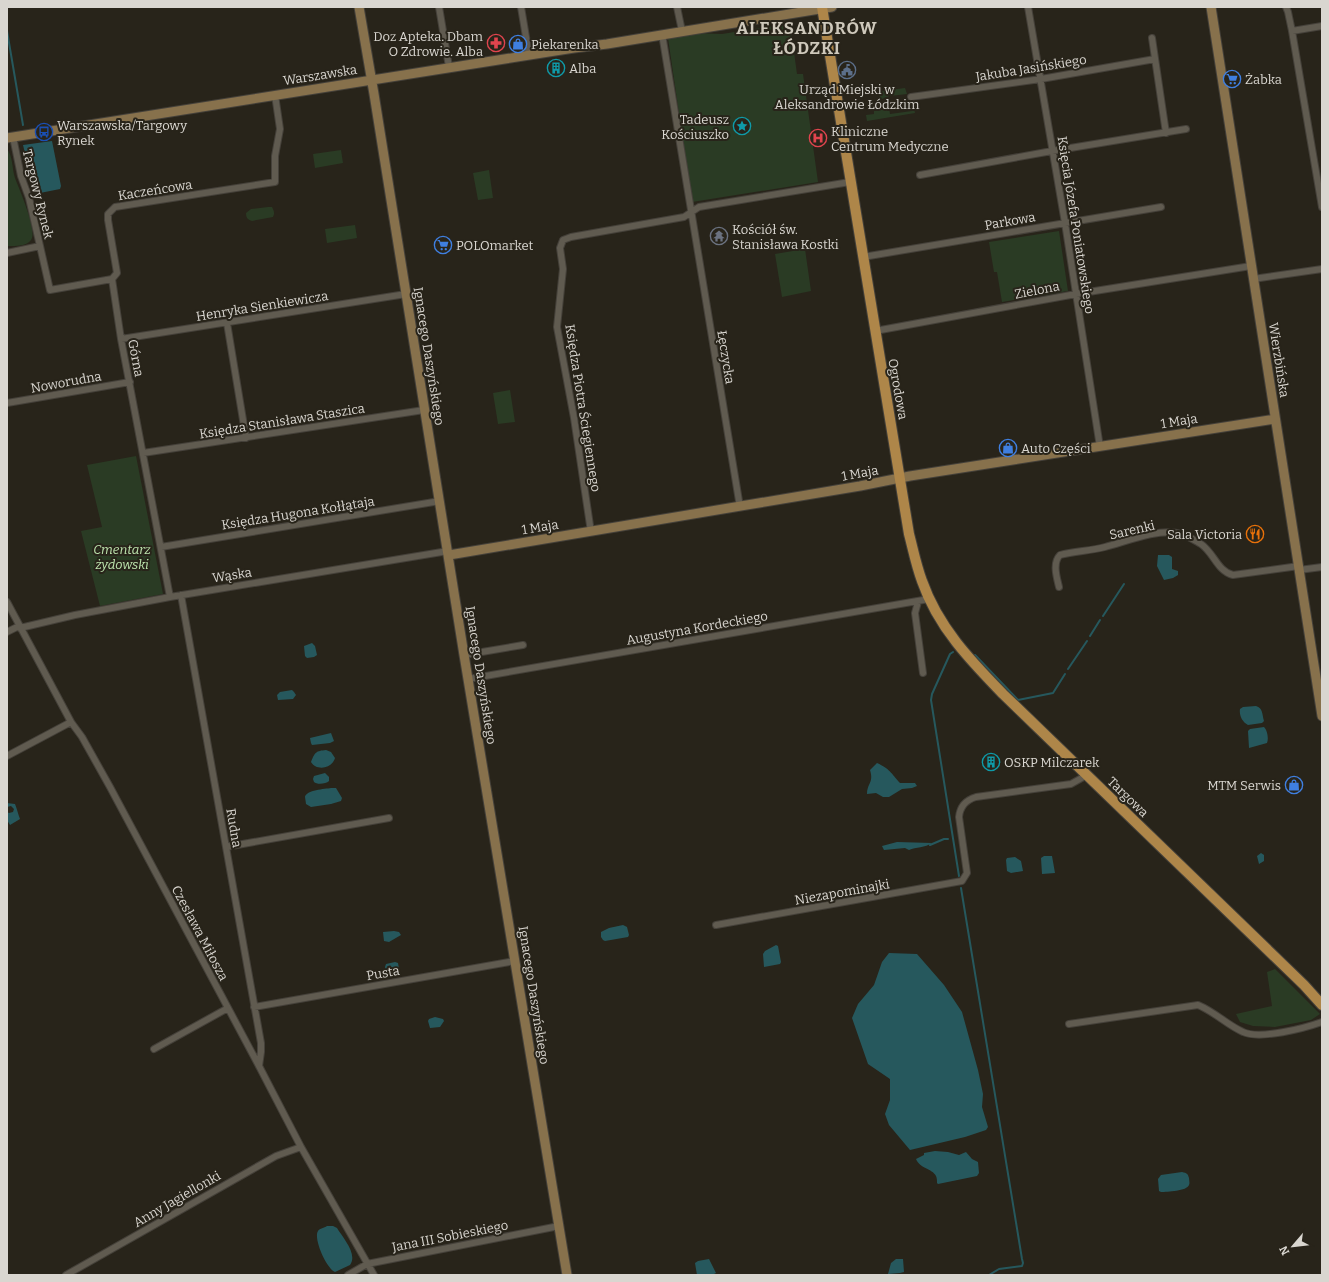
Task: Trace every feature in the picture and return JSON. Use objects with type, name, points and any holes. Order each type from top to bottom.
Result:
[{"type":"main road","name":"Ogrodowa","points":[[826,8],[850,182],[909,534],[922,582],[929,599]]},
{"type":"main road","name":"Targowa","points":[[929,599],[949,634],[974,665],[1322,1005]]},
{"type":"street","name":"Ignacego Daszyńskiego","points":[[358,7],[567,1275]]},
{"type":"street","points":[[439,7],[449,67]]},
{"type":"street","points":[[521,7],[529,55]]},
{"type":"street","points":[[677,7],[682,31]]},
{"type":"street","points":[[790,14],[800,7]]},
{"type":"street","name":"Księcia Józefa Poniatowskiego","points":[[1028,7],[1065,223],[1100,447]]},
{"type":"street","name":"Wierzbińska","points":[[1211,7],[1275,419],[1320,692],[1322,716]]},
{"type":"street","points":[[1286,7],[1292,31],[1322,206]]},
{"type":"street","name":"Warszawska","points":[[10,137],[826,8]]},
{"type":"street","points":[[1292,31],[1322,26]]},
{"type":"street","name":"Łęczycka","points":[[662,34],[740,507]]},
{"type":"street","points":[[1152,38],[1166,133]]},
{"type":"street","name":"Jakuba Jasińskiego","points":[[911,97],[1041,79],[1155,59]]},
{"type":"street","name":"Kaczeńcowa","points":[[112,279],[117,274],[108,214],[115,207],[275,182],[276,156],[280,129],[275,95]]},
{"type":"street","points":[[920,175],[1052,151],[1186,130]]},
{"type":"street","name":"Targowy Rynek","points":[[7,253],[40,246],[29,198],[20,176],[10,137]]},
{"type":"street","points":[[691,212],[699,207],[714,204],[850,182]]},
{"type":"street","name":"Parkowa","points":[[863,257],[1161,207]]},
{"type":"street","name":"Księdza Piotra Ściegiennego","points":[[591,532],[574,418],[557,327],[563,269],[560,248],[563,240],[571,237],[684,217],[691,212]]},
{"type":"street","points":[[40,246],[50,290],[112,279]]},
{"type":"street","name":"Zielona","points":[[875,331],[1076,294],[1251,266]]},
{"type":"street","points":[[1253,279],[1322,269]]},
{"type":"street","name":"Górna","points":[[112,279],[121,339],[161,547]]},
{"type":"street","name":"Henryka Sienkiewicza","points":[[121,339],[406,294]]},
{"type":"street","points":[[226,323],[246,438]]},
{"type":"street","name":"Noworudna","points":[[7,403],[130,382]]},
{"type":"street","name":"Księdza Stanisława Staszica","points":[[143,453],[424,410]]},
{"type":"street","name":"1 Maja","points":[[448,553],[591,532],[892,481],[900,478],[1275,419]]},
{"type":"street","name":"Księdza Hugona Kołłątaja","points":[[161,547],[440,500]]},
{"type":"street","name":"Sarenki","points":[[1059,588],[1056,560],[1060,555],[1105,547],[1139,537],[1160,534],[1176,533],[1196,541],[1208,550],[1221,568],[1228,574],[1233,575],[1299,568]]},
{"type":"street","points":[[161,547],[170,597]]},
{"type":"street","name":"Wąska","points":[[7,632],[20,627],[75,615],[181,595],[448,553]]},
{"type":"street","points":[[1299,568],[1322,567]]},
{"type":"street","name":"Rudna","points":[[181,595],[261,1043],[259,1066]]},
{"type":"street","name":"Augustyna Kordeckiego","points":[[468,679],[929,599]]},
{"type":"street","name":"Czesława Miłosza","points":[[7,602],[71,722],[82,736],[110,787],[301,1147],[374,1275]]},
{"type":"street","points":[[918,602],[915,613],[923,673]]},
{"type":"street","points":[[464,655],[523,645]]},
{"type":"street","points":[[7,756],[71,722]]},
{"type":"street","name":"Niezapominajki","points":[[716,925],[962,881],[967,873],[959,817],[964,804],[976,797],[1071,784],[1087,775]]},
{"type":"street","points":[[226,847],[389,818]]},
{"type":"street","name":"Pusta","points":[[254,1007],[515,961]]},
{"type":"street","points":[[1069,1024],[1198,1005],[1209,1010],[1233,1027],[1245,1033],[1258,1035],[1322,1022]]},
{"type":"street","points":[[154,1050],[228,1008]]},
{"type":"street","name":"Anny Jagiellonki","points":[[66,1275],[276,1156],[301,1147]]},
{"type":"street","name":"Jana III Sobieskiego","points":[[348,1275],[367,1264],[559,1226]]},
{"type":"green space","points":[[790,23],[797,74],[803,74],[818,182],[692,202],[668,38],[693,33],[722,34]]},
{"type":"green space","points":[[905,88],[907,94],[890,96],[890,90]]},
{"type":"green space","points":[[889,90],[889,96],[880,100],[879,92]]},
{"type":"green space","points":[[913,103],[915,113],[867,121],[866,115],[874,114],[874,111],[889,108],[890,114],[912,111],[911,104]]},
{"type":"green space","points":[[7,149],[32,228],[31,240],[20,246],[7,246]]},
{"type":"green space","points":[[341,150],[343,163],[315,168],[313,154]]},
{"type":"green space","points":[[489,170],[493,198],[478,200],[473,173]]},
{"type":"green space","points":[[272,207],[274,212],[273,217],[252,221],[248,219],[246,213],[251,209]]},
{"type":"green space","points":[[355,225],[357,238],[327,243],[325,229]]},
{"type":"green space","points":[[1059,231],[1068,291],[1002,302],[997,272],[994,272],[989,242]]},
{"type":"green space","points":[[805,249],[811,291],[782,297],[775,254]]},
{"type":"green space","points":[[510,390],[515,422],[498,424],[493,393]]},
{"type":"green space","name":"Cmentarz żydowski","points":[[136,456],[163,594],[100,606],[81,531],[102,527],[87,465]]},
{"type":"green space","points":[[1275,969],[1320,1014],[1311,1020],[1275,1027],[1253,1026],[1240,1022],[1236,1014],[1272,1006],[1267,972]]},
{"type":"water","points":[[52,141],[61,186],[60,189],[35,194],[23,145]]},
{"type":"water","points":[[1158,555],[1169,555],[1172,557],[1172,569],[1178,571],[1178,575],[1164,580],[1157,566]]},
{"type":"water","points":[[312,643],[315,646],[317,655],[307,658],[305,656],[304,646]]},
{"type":"water","points":[[292,690],[296,695],[293,699],[278,700],[277,695],[280,692]]},
{"type":"water","points":[[1256,706],[1261,710],[1264,721],[1262,723],[1248,725],[1241,718],[1240,709],[1243,707]]},
{"type":"water","points":[[1264,727],[1268,739],[1267,743],[1249,748],[1248,731],[1250,729]]},
{"type":"water","points":[[331,733],[334,741],[330,743],[312,745],[310,738]]},
{"type":"water","points":[[326,750],[331,752],[335,758],[331,765],[320,768],[313,765],[311,762],[315,754]]},
{"type":"water","points":[[877,763],[888,769],[900,783],[915,783],[917,786],[902,789],[889,797],[883,797],[876,793],[867,794],[871,780],[870,770]]},
{"type":"water","points":[[325,773],[329,777],[329,781],[322,784],[317,784],[314,782],[314,776]]},
{"type":"water","points":[[336,788],[342,798],[341,801],[311,807],[306,804],[305,797],[309,793],[316,790]]},
{"type":"water","points":[[7,803],[15,804],[20,819],[10,825],[7,820],[7,812],[13,812],[14,809],[11,806],[7,807]]},
{"type":"water","points":[[897,842],[932,843],[909,850],[905,848],[884,850],[882,846]]},
{"type":"water","points":[[1261,853],[1264,855],[1264,861],[1259,864],[1257,856]]},
{"type":"water","points":[[1044,856],[1052,856],[1055,873],[1042,874],[1041,858]]},
{"type":"water","points":[[1015,857],[1021,861],[1023,871],[1011,873],[1007,871],[1006,860],[1007,858]]},
{"type":"water","points":[[623,925],[627,927],[628,937],[605,941],[601,937],[601,932],[609,928]]},
{"type":"water","points":[[383,932],[399,932],[401,935],[389,942],[384,941]]},
{"type":"water","points":[[776,945],[778,946],[781,962],[780,964],[764,967],[763,954],[765,951]]},
{"type":"water","points":[[889,953],[917,954],[944,985],[962,1012],[983,1094],[982,1107],[988,1127],[986,1130],[965,1137],[910,1150],[889,1125],[885,1114],[890,1100],[890,1079],[868,1064],[852,1018],[858,1004],[874,985],[882,962]]},
{"type":"water","points":[[395,962],[398,963],[399,969],[389,972],[386,971],[386,964]]},
{"type":"water","points":[[435,1017],[443,1019],[444,1021],[440,1027],[430,1028],[428,1021],[429,1019]]},
{"type":"water","points":[[935,1151],[959,1155],[966,1152],[972,1159],[978,1162],[979,1173],[977,1176],[938,1184],[934,1173],[920,1165],[916,1159],[924,1155],[924,1153]]},
{"type":"water","points":[[1182,1172],[1187,1174],[1189,1177],[1189,1185],[1185,1189],[1176,1191],[1159,1191],[1158,1179],[1161,1175]]},
{"type":"water","points":[[327,1226],[337,1228],[349,1246],[352,1256],[350,1265],[335,1272],[325,1260],[317,1240],[318,1231]]},
{"type":"water","points":[[709,1259],[716,1273],[712,1275],[697,1275],[695,1263]]},
{"type":"water","points":[[896,1259],[903,1259],[904,1272],[888,1274],[891,1263]]},
{"type":"waterway","points":[[7,31],[23,125]]},
{"type":"waterway","points":[[1103,616],[1124,584]]},
{"type":"waterway","points":[[1090,636],[1100,620]]},
{"type":"waterway","points":[[1068,669],[1087,641]]},
{"type":"waterway","points":[[953,652],[950,654],[932,694],[931,700],[959,876]]},
{"type":"waterway","points":[[975,655],[1018,700],[1053,693],[1065,674]]},
{"type":"waterway","points":[[930,845],[944,839],[948,839]]},
{"type":"waterway","points":[[961,888],[1023,1263],[1022,1266],[999,1269],[989,1275]]},
{"type":"place","name":"Doz Apteka. Dbam O Zdrowie. Alba","points":[[496,43]]},
{"type":"place","name":"Piekarenka","points":[[518,44]]},
{"type":"place","name":"Alba","points":[[556,68]]},
{"type":"place","name":"Urząd Miejski w Aleksandrowie Łódzkim","points":[[847,70]]},
{"type":"place","name":"Żabka","points":[[1232,79]]},
{"type":"place","name":"Tadeusz Kościuszko","points":[[742,126]]},
{"type":"place","name":"Warszawska/Targowy Rynek","points":[[44,132]]},
{"type":"place","name":"Kliniczne Centrum Medyczne","points":[[818,138]]},
{"type":"place","name":"Kościół św. Stanisława Kostki","points":[[719,236]]},
{"type":"place","name":"POLOmarket","points":[[443,245]]},
{"type":"place","name":"Auto Części","points":[[1008,448]]},
{"type":"place","name":"Sala Victoria","points":[[1255,534]]},
{"type":"place","name":"OSKP Milczarek","points":[[991,762]]},
{"type":"place","name":"MTM Serwis","points":[[1294,785]]},
{"type":"district","name":"ALEKSANDRÓW ŁÓDZKI","points":[[807,38]]}]
